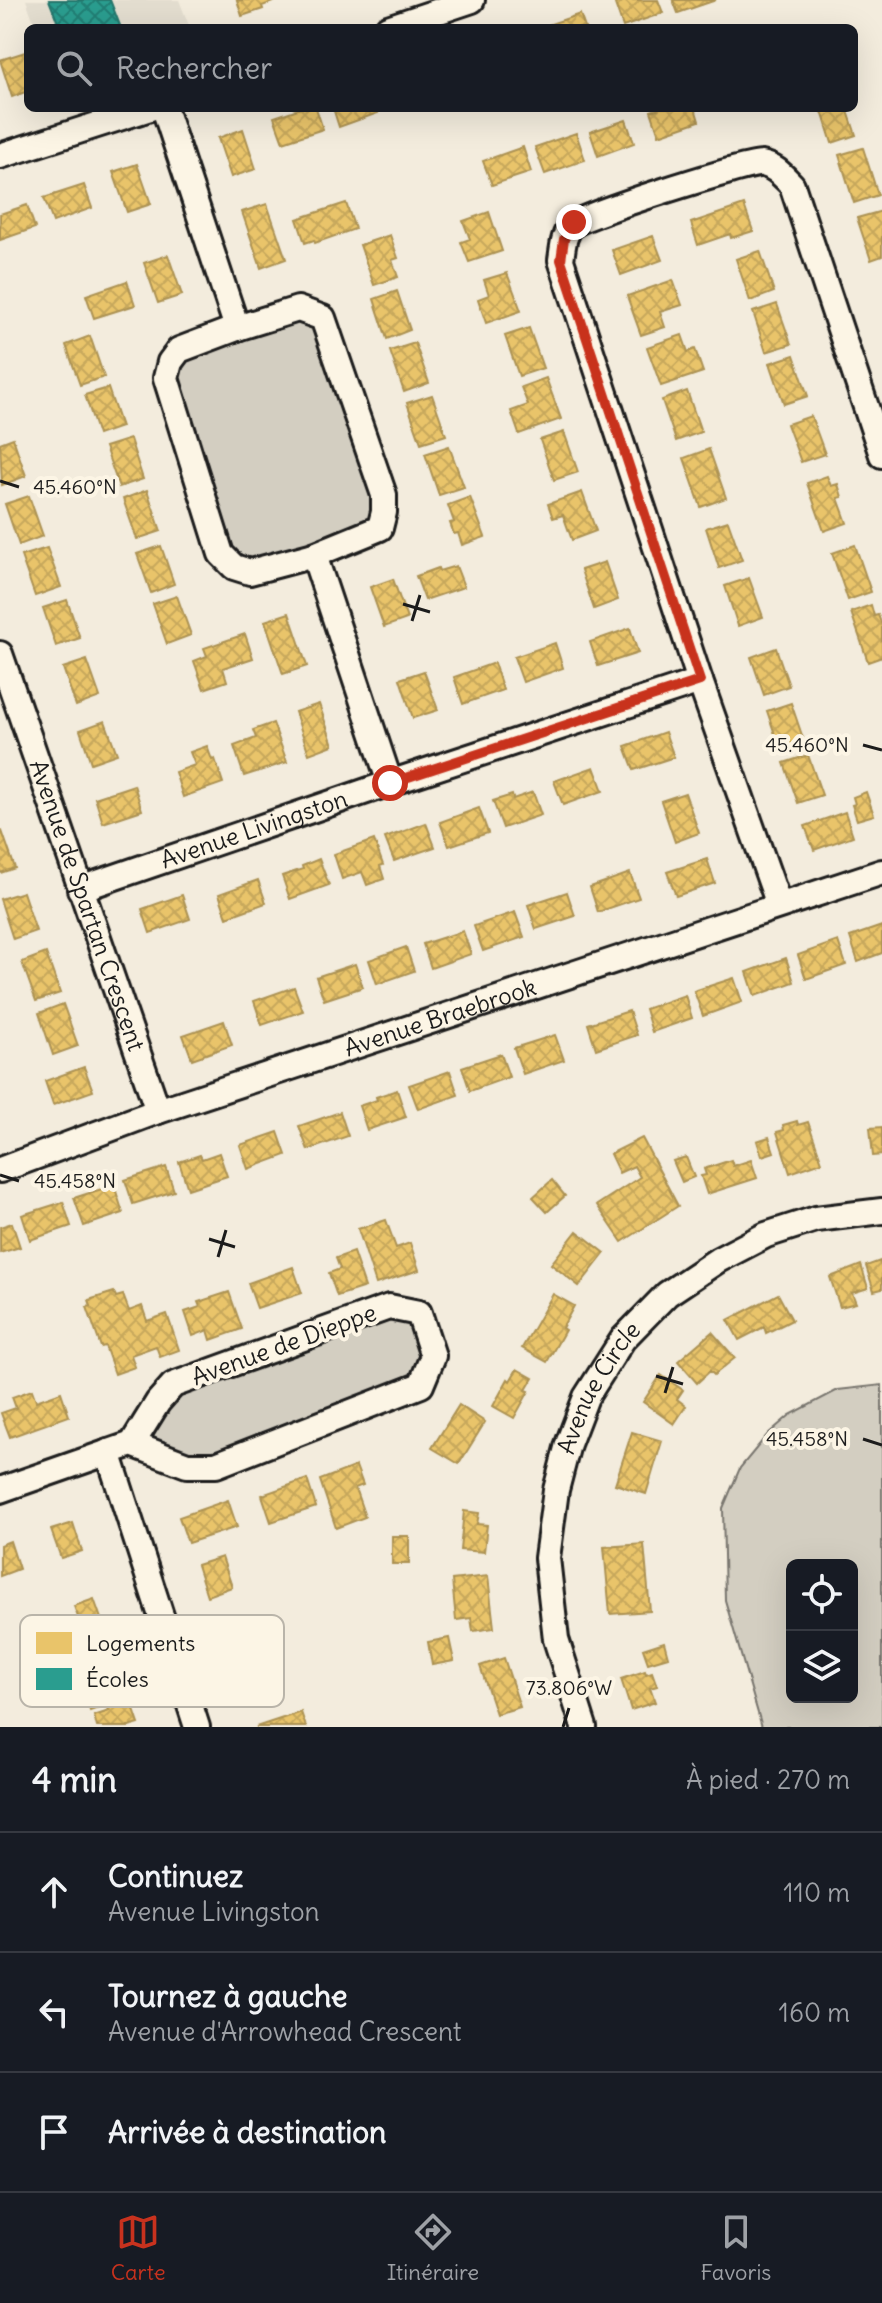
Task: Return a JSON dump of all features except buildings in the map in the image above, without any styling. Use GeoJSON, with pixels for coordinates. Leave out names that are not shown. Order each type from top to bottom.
{"type":"FeatureCollection","features":[{"type":"Feature","properties":{"kind":"street"},"geometry":{"type":"LineString","coordinates":[[400,24],[472,0]]}},
{"type":"Feature","properties":{"kind":"street"},"geometry":{"type":"LineString","coordinates":[[0,156],[138,112]]}},
{"type":"Feature","properties":{"kind":"street"},"geometry":{"type":"LineString","coordinates":[[165,112],[237,328]]}},
{"type":"Feature","properties":{"kind":"street"},"geometry":{"type":"LineString","coordinates":[[779,905],[700,681],[561,260],[564,239],[574,222],[666,190],[760,163],[777,170],[792,185],[882,455]]}},
{"type":"Feature","properties":{"kind":"street"},"geometry":{"type":"LineString","coordinates":[[298,309],[323,318],[384,495],[380,528],[314,555],[250,572],[234,567],[221,554],[166,378],[170,362],[179,350],[237,328],[298,309]]}},
{"type":"Feature","properties":{"kind":"street"},"geometry":{"type":"LineString","coordinates":[[314,555],[390,783]]}},
{"type":"Feature","properties":{"kind":"street","name":"Avenue de Spartan Crescent"},"geometry":{"type":"LineString","coordinates":[[0,654],[158,1111]]}},
{"type":"Feature","properties":{"kind":"street","name":"Avenue Livingston"},"geometry":{"type":"LineString","coordinates":[[80,889],[700,681]]}},
{"type":"Feature","properties":{"kind":"street","name":"Avenue Braebrook"},"geometry":{"type":"LineString","coordinates":[[0,1170],[158,1111],[882,872]]}},
{"type":"Feature","properties":{"kind":"street","name":"Avenue Circle"},"geometry":{"type":"LineString","coordinates":[[584,1727],[556,1639],[547,1558],[556,1490],[568,1444],[586,1397],[623,1339],[667,1294],[718,1260],[766,1235],[816,1219],[882,1211]]}},
{"type":"Feature","properties":{"kind":"street","name":"Avenue de Dieppe"},"geometry":{"type":"LineString","coordinates":[[389,1307],[419,1313],[433,1356],[421,1385],[216,1465],[187,1465],[132,1444],[158,1402],[173,1385],[389,1307]]}},
{"type":"Feature","properties":{"kind":"street"},"geometry":{"type":"LineString","coordinates":[[0,1490],[132,1444]]}},
{"type":"Feature","properties":{"kind":"street"},"geometry":{"type":"LineString","coordinates":[[108,1452],[161,1615]]}},
{"type":"Feature","properties":{"kind":"street"},"geometry":{"type":"LineString","coordinates":[[191,1707],[197,1727]]}},
{"type":"Feature","properties":{"kind":"shaded area"},"geometry":{"type":"Polygon","coordinates":[[[26,0],[179,0],[188,24],[35,24],[26,0]]]}},
{"type":"Feature","properties":{"kind":"shaded area"},"geometry":{"type":"Polygon","coordinates":[[[323,318],[384,495],[380,528],[234,567],[170,362],[237,328],[323,318]]]}},
{"type":"Feature","properties":{"kind":"shaded area"},"geometry":{"type":"Polygon","coordinates":[[[389,1307],[419,1313],[421,1385],[216,1465],[132,1444],[158,1402],[389,1307]]]}},
{"type":"Feature","properties":{"kind":"shaded area"},"geometry":{"type":"Polygon","coordinates":[[[882,1385],[882,1727],[762,1727],[725,1600],[723,1508],[740,1468],[768,1434],[790,1415],[838,1390],[882,1385]]]}},
{"type":"Feature","properties":{"kind":"route"},"geometry":{"type":"LineString","coordinates":[[390,783],[700,681],[561,260],[564,239],[574,222]]}}]}
